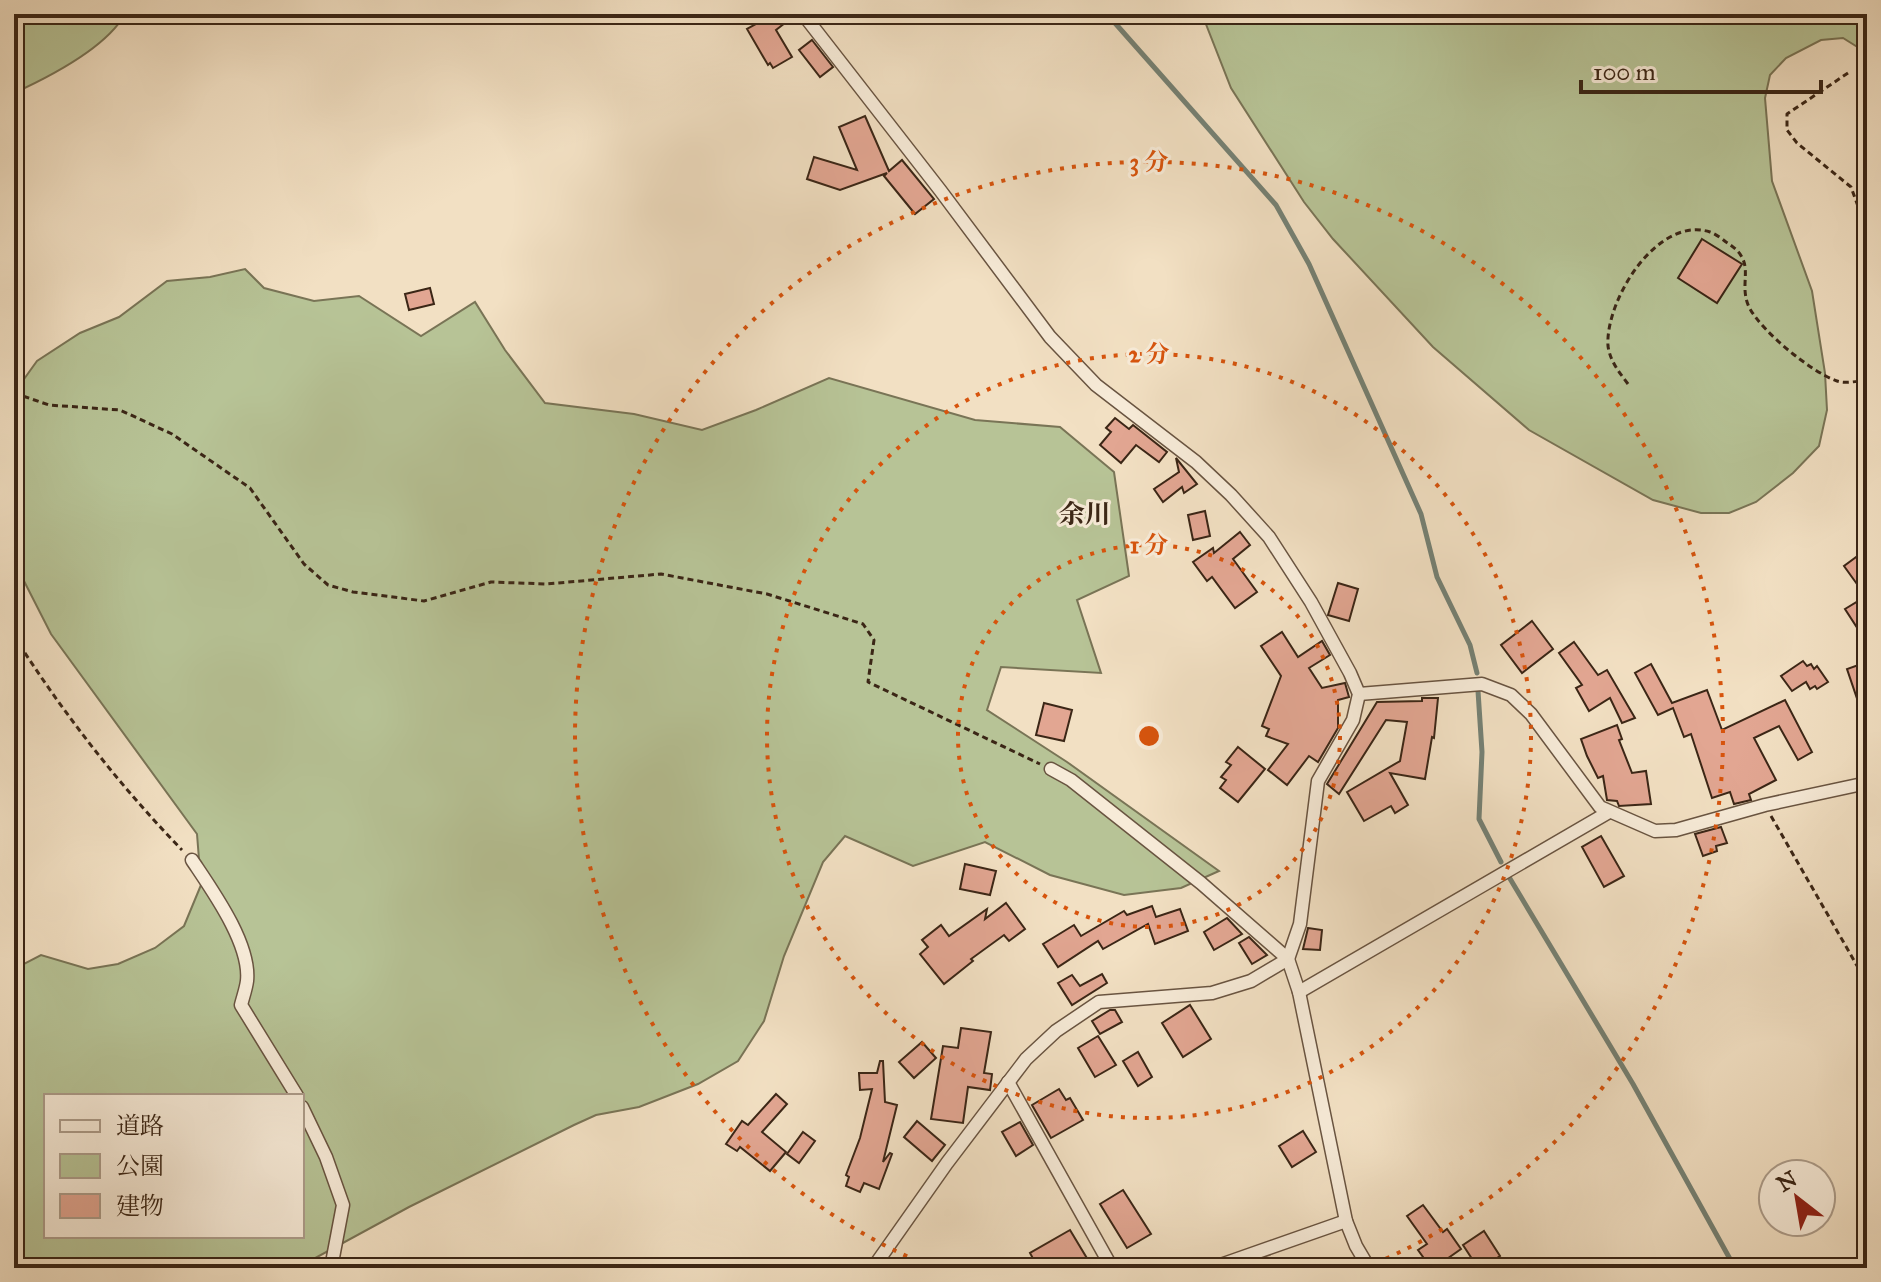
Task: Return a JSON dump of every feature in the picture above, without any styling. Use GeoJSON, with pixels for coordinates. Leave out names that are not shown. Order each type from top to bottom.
{"type":"FeatureCollection","features":[{"type":"Feature","properties":{"kind":"street"},"geometry":{"type":"LineString","coordinates":[[803,14],[1050,337],[1096,385],[1196,462],[1269,537],[1311,602],[1359,694],[1353,720],[1318,781],[1300,924],[1288,959],[1251,981],[1212,993],[1099,1002],[1056,1031],[1026,1059],[1008,1082],[873,1268]]}},
{"type":"Feature","properties":{"kind":"street"},"geometry":{"type":"LineString","coordinates":[[1359,694],[1482,684],[1511,695],[1531,714],[1600,807],[1655,831],[1676,830],[1765,805],[1867,783]]}},
{"type":"Feature","properties":{"kind":"street"},"geometry":{"type":"LineString","coordinates":[[1051,769],[1071,780],[1201,883],[1288,959],[1299,992],[1346,1221],[1369,1268]]}},
{"type":"Feature","properties":{"kind":"street"},"geometry":{"type":"LineString","coordinates":[[1299,992],[1609,812]]}},
{"type":"Feature","properties":{"kind":"street"},"geometry":{"type":"LineString","coordinates":[[192,860],[217,898],[244,956],[247,979],[241,1005],[296,1094]]}},
{"type":"Feature","properties":{"kind":"street"},"geometry":{"type":"LineString","coordinates":[[1008,1082],[1112,1268]]}},
{"type":"Feature","properties":{"kind":"street"},"geometry":{"type":"LineString","coordinates":[[304,1111],[326,1157],[343,1205],[331,1268]]}},
{"type":"Feature","properties":{"kind":"street"},"geometry":{"type":"LineString","coordinates":[[1212,1268],[1346,1221]]}},
{"type":"Feature","properties":{"kind":"path"},"geometry":{"type":"LineString","coordinates":[[1848,73],[1787,114],[1787,130],[1797,143],[1851,187],[1867,231]]}},
{"type":"Feature","properties":{"kind":"path"},"geometry":{"type":"LineString","coordinates":[[1628,384],[1614,366],[1608,346],[1615,305],[1637,265],[1663,241],[1687,232],[1710,232],[1735,248],[1745,261],[1747,303],[1759,323],[1787,350],[1838,382],[1867,380]]}},
{"type":"Feature","properties":{"kind":"path"},"geometry":{"type":"LineString","coordinates":[[14,393],[49,405],[120,410],[172,434],[250,488],[304,564],[328,585],[353,592],[424,601],[491,582],[546,584],[661,574],[767,594],[863,624],[874,640],[868,682],[1051,769]]}},
{"type":"Feature","properties":{"kind":"path"},"geometry":{"type":"LineString","coordinates":[[14,636],[37,673],[122,785],[192,860]]}},
{"type":"Feature","properties":{"kind":"path"},"geometry":{"type":"LineString","coordinates":[[1765,805],[1867,983]]}},
{"type":"Feature","properties":{"kind":"green space"},"geometry":{"type":"Polygon","coordinates":[[[14,14],[125,14],[91,50],[14,93],[14,14]]]}},
{"type":"Feature","properties":{"kind":"green space"},"geometry":{"type":"Polygon","coordinates":[[[1202,14],[1867,14],[1867,53],[1843,38],[1821,40],[1786,58],[1770,75],[1765,98],[1772,181],[1812,291],[1825,373],[1827,410],[1819,446],[1793,473],[1756,502],[1729,513],[1701,513],[1653,500],[1529,430],[1433,347],[1333,239],[1304,202],[1231,88],[1202,14]]]}},
{"type":"Feature","properties":{"kind":"green space"},"geometry":{"type":"Polygon","coordinates":[[[245,269],[264,288],[314,301],[359,296],[421,336],[475,302],[505,350],[545,403],[634,414],[702,430],[829,378],[975,420],[1060,427],[1114,472],[1129,576],[1077,600],[1101,673],[1001,667],[987,710],[1067,762],[1219,871],[1181,888],[1124,895],[1050,875],[985,842],[913,866],[845,836],[823,862],[784,956],[764,1021],[738,1061],[698,1084],[639,1107],[596,1115],[574,1125],[409,1207],[297,1268],[14,1268],[14,969],[41,955],[88,969],[118,964],[155,948],[184,926],[201,885],[197,834],[51,634],[14,555],[14,393],[37,361],[80,333],[119,317],[167,281],[210,277],[245,269]]]}},
{"type":"Feature","properties":{"kind":"building"},"geometry":{"type":"Polygon","coordinates":[[[774,14],[794,16],[776,30],[792,57],[773,68],[770,63],[768,65],[747,29],[774,14]]]}},
{"type":"Feature","properties":{"kind":"building"},"geometry":{"type":"Polygon","coordinates":[[[812,40],[833,67],[820,77],[799,50],[812,40]]]}},
{"type":"Feature","properties":{"kind":"building"},"geometry":{"type":"Polygon","coordinates":[[[865,116],[889,171],[902,160],[934,199],[915,214],[884,176],[887,173],[840,190],[807,179],[814,157],[857,170],[839,127],[865,116]]]}},
{"type":"Feature","properties":{"kind":"building"},"geometry":{"type":"Polygon","coordinates":[[[1702,239],[1742,264],[1717,303],[1678,278],[1702,239]]]}},
{"type":"Feature","properties":{"kind":"building"},"geometry":{"type":"Polygon","coordinates":[[[430,288],[434,304],[409,310],[405,294],[430,288]]]}},
{"type":"Feature","properties":{"kind":"building"},"geometry":{"type":"Polygon","coordinates":[[[1115,418],[1129,429],[1133,425],[1167,452],[1159,462],[1136,445],[1121,463],[1100,445],[1111,432],[1106,428],[1115,418]]]}},
{"type":"Feature","properties":{"kind":"building"},"geometry":{"type":"Polygon","coordinates":[[[1176,458],[1197,484],[1184,493],[1182,487],[1163,502],[1154,489],[1179,472],[1176,458]]]}},
{"type":"Feature","properties":{"kind":"building"},"geometry":{"type":"Polygon","coordinates":[[[1205,511],[1210,536],[1193,540],[1188,515],[1205,511]]]}},
{"type":"Feature","properties":{"kind":"building"},"geometry":{"type":"Polygon","coordinates":[[[1240,532],[1250,545],[1233,559],[1257,592],[1235,608],[1212,577],[1207,581],[1193,562],[1213,548],[1214,553],[1240,532]]]}},
{"type":"Feature","properties":{"kind":"building"},"geometry":{"type":"Polygon","coordinates":[[[1867,549],[1867,598],[1844,566],[1867,549]]]}},
{"type":"Feature","properties":{"kind":"building"},"geometry":{"type":"Polygon","coordinates":[[[1338,583],[1358,589],[1349,621],[1328,615],[1338,583]]]}},
{"type":"Feature","properties":{"kind":"building"},"geometry":{"type":"Polygon","coordinates":[[[1860,600],[1867,612],[1867,643],[1845,609],[1860,600]]]}},
{"type":"Feature","properties":{"kind":"building"},"geometry":{"type":"Polygon","coordinates":[[[1532,621],[1553,649],[1522,673],[1501,645],[1532,621]]]}},
{"type":"Feature","properties":{"kind":"building"},"geometry":{"type":"Polygon","coordinates":[[[1282,632],[1298,657],[1322,641],[1330,655],[1309,668],[1322,688],[1345,683],[1349,697],[1338,700],[1338,728],[1318,762],[1309,756],[1287,785],[1268,770],[1288,744],[1266,736],[1269,729],[1262,726],[1281,676],[1261,646],[1282,632]]]}},
{"type":"Feature","properties":{"kind":"building"},"geometry":{"type":"Polygon","coordinates":[[[1574,642],[1598,675],[1607,670],[1635,718],[1622,723],[1610,698],[1589,711],[1576,688],[1582,685],[1559,653],[1574,642]]]}},
{"type":"Feature","properties":{"kind":"building"},"geometry":{"type":"Polygon","coordinates":[[[1803,661],[1814,669],[1817,666],[1828,682],[1817,689],[1815,686],[1810,689],[1806,682],[1792,691],[1781,676],[1803,661]]]}},
{"type":"Feature","properties":{"kind":"building"},"geometry":{"type":"Polygon","coordinates":[[[1867,662],[1867,721],[1865,722],[1847,669],[1867,662]]]}},
{"type":"Feature","properties":{"kind":"building"},"geometry":{"type":"Polygon","coordinates":[[[1651,664],[1672,703],[1707,690],[1722,730],[1785,700],[1812,752],[1798,760],[1779,726],[1754,738],[1776,780],[1749,794],[1751,800],[1734,804],[1730,792],[1712,798],[1691,734],[1684,737],[1673,708],[1658,715],[1635,673],[1651,664]]]}},
{"type":"Feature","properties":{"kind":"building"},"geometry":{"type":"Polygon","coordinates":[[[1422,698],[1438,698],[1425,779],[1390,773],[1408,805],[1395,813],[1391,806],[1364,821],[1347,792],[1400,761],[1407,722],[1386,720],[1339,794],[1327,784],[1377,702],[1422,701],[1422,698]]]}},
{"type":"Feature","properties":{"kind":"building"},"geometry":{"type":"Polygon","coordinates":[[[1044,703],[1072,710],[1064,741],[1036,735],[1044,703]]]}},
{"type":"Feature","properties":{"kind":"building"},"geometry":{"type":"Polygon","coordinates":[[[1617,725],[1622,739],[1619,740],[1632,773],[1646,771],[1651,804],[1619,806],[1617,801],[1607,800],[1603,776],[1598,778],[1587,756],[1581,739],[1617,725]]]}},
{"type":"Feature","properties":{"kind":"building"},"geometry":{"type":"Polygon","coordinates":[[[1238,747],[1265,769],[1238,802],[1220,788],[1226,780],[1221,777],[1231,765],[1226,762],[1238,747]]]}},
{"type":"Feature","properties":{"kind":"building"},"geometry":{"type":"Polygon","coordinates":[[[1721,827],[1727,843],[1716,846],[1717,851],[1703,856],[1695,834],[1721,827]]]}},
{"type":"Feature","properties":{"kind":"building"},"geometry":{"type":"Polygon","coordinates":[[[1601,836],[1624,876],[1604,887],[1582,847],[1601,836]]]}},
{"type":"Feature","properties":{"kind":"building"},"geometry":{"type":"Polygon","coordinates":[[[965,864],[996,871],[990,895],[960,889],[965,864]]]}},
{"type":"Feature","properties":{"kind":"building"},"geometry":{"type":"Polygon","coordinates":[[[1006,903],[1025,929],[1009,941],[1004,935],[944,984],[920,954],[928,947],[922,940],[941,925],[949,936],[987,909],[985,919],[1006,903]]]}},
{"type":"Feature","properties":{"kind":"building"},"geometry":{"type":"Polygon","coordinates":[[[1152,906],[1156,917],[1180,909],[1188,931],[1155,944],[1148,924],[1103,949],[1098,941],[1058,967],[1043,944],[1074,925],[1081,936],[1124,911],[1127,915],[1152,906]]]}},
{"type":"Feature","properties":{"kind":"building"},"geometry":{"type":"Polygon","coordinates":[[[1227,918],[1242,934],[1214,950],[1204,932],[1227,918]]]}},
{"type":"Feature","properties":{"kind":"building"},"geometry":{"type":"Polygon","coordinates":[[[1308,928],[1322,930],[1320,950],[1303,949],[1308,928]]]}},
{"type":"Feature","properties":{"kind":"building"},"geometry":{"type":"Polygon","coordinates":[[[1249,937],[1267,955],[1252,964],[1239,943],[1249,937]]]}},
{"type":"Feature","properties":{"kind":"building"},"geometry":{"type":"Polygon","coordinates":[[[1102,974],[1107,983],[1072,1005],[1058,983],[1072,975],[1080,986],[1102,974]]]}},
{"type":"Feature","properties":{"kind":"building"},"geometry":{"type":"Polygon","coordinates":[[[1190,1005],[1211,1039],[1183,1057],[1162,1023],[1190,1005]]]}},
{"type":"Feature","properties":{"kind":"building"},"geometry":{"type":"Polygon","coordinates":[[[1115,1010],[1122,1022],[1100,1034],[1092,1021],[1115,1010]]]}},
{"type":"Feature","properties":{"kind":"building"},"geometry":{"type":"Polygon","coordinates":[[[961,1028],[991,1032],[984,1073],[992,1074],[990,1090],[968,1087],[963,1123],[931,1119],[943,1046],[958,1048],[961,1028]]]}},
{"type":"Feature","properties":{"kind":"building"},"geometry":{"type":"Polygon","coordinates":[[[1098,1036],[1116,1065],[1095,1077],[1078,1048],[1098,1036]]]}},
{"type":"Feature","properties":{"kind":"building"},"geometry":{"type":"Polygon","coordinates":[[[922,1042],[936,1058],[914,1078],[899,1062],[922,1042]]]}},
{"type":"Feature","properties":{"kind":"building"},"geometry":{"type":"Polygon","coordinates":[[[1138,1052],[1152,1077],[1138,1086],[1123,1061],[1138,1052]]]}},
{"type":"Feature","properties":{"kind":"building"},"geometry":{"type":"Polygon","coordinates":[[[880,1061],[883,1061],[885,1102],[897,1105],[883,1162],[892,1154],[879,1189],[864,1183],[860,1192],[846,1186],[849,1177],[846,1175],[860,1138],[872,1089],[860,1090],[859,1073],[877,1073],[880,1061]]]}},
{"type":"Feature","properties":{"kind":"building"},"geometry":{"type":"Polygon","coordinates":[[[1059,1089],[1066,1100],[1070,1098],[1083,1120],[1051,1138],[1032,1105],[1059,1089]]]}},
{"type":"Feature","properties":{"kind":"building"},"geometry":{"type":"Polygon","coordinates":[[[776,1094],[787,1104],[762,1132],[786,1152],[770,1171],[740,1147],[737,1151],[726,1144],[742,1121],[748,1125],[776,1094]]]}},
{"type":"Feature","properties":{"kind":"building"},"geometry":{"type":"Polygon","coordinates":[[[917,1121],[945,1145],[932,1161],[904,1137],[917,1121]]]}},
{"type":"Feature","properties":{"kind":"building"},"geometry":{"type":"Polygon","coordinates":[[[1020,1122],[1033,1145],[1016,1156],[1002,1132],[1020,1122]]]}},
{"type":"Feature","properties":{"kind":"building"},"geometry":{"type":"Polygon","coordinates":[[[1303,1131],[1316,1152],[1292,1167],[1279,1146],[1303,1131]]]}},
{"type":"Feature","properties":{"kind":"building"},"geometry":{"type":"Polygon","coordinates":[[[803,1132],[815,1141],[799,1163],[787,1154],[803,1132]]]}},
{"type":"Feature","properties":{"kind":"building"},"geometry":{"type":"Polygon","coordinates":[[[1123,1190],[1151,1234],[1127,1248],[1100,1204],[1123,1190]]]}},
{"type":"Feature","properties":{"kind":"building"},"geometry":{"type":"Polygon","coordinates":[[[1423,1205],[1443,1232],[1447,1229],[1461,1249],[1434,1268],[1418,1250],[1427,1244],[1407,1216],[1423,1205]]]}},
{"type":"Feature","properties":{"kind":"building"},"geometry":{"type":"Polygon","coordinates":[[[1070,1230],[1088,1260],[1074,1268],[1038,1268],[1030,1253],[1070,1230]]]}},
{"type":"Feature","properties":{"kind":"building"},"geometry":{"type":"Polygon","coordinates":[[[1484,1231],[1500,1256],[1478,1268],[1463,1245],[1484,1231]]]}},
{"type":"Feature","properties":{"kind":"waterway"},"geometry":{"type":"LineString","coordinates":[[1107,14],[1276,205],[1309,264],[1421,514],[1437,577],[1470,645],[1477,673]]}},
{"type":"Feature","properties":{"kind":"waterway"},"geometry":{"type":"LineString","coordinates":[[1478,691],[1482,752],[1479,819],[1501,862]]}},
{"type":"Feature","properties":{"kind":"waterway"},"geometry":{"type":"LineString","coordinates":[[1509,877],[1633,1084],[1735,1268]]}},
{"type":"Feature","properties":{"kind":"district","name":"余川"},"geometry":{"type":"Point","coordinates":[1085,514]}}]}
